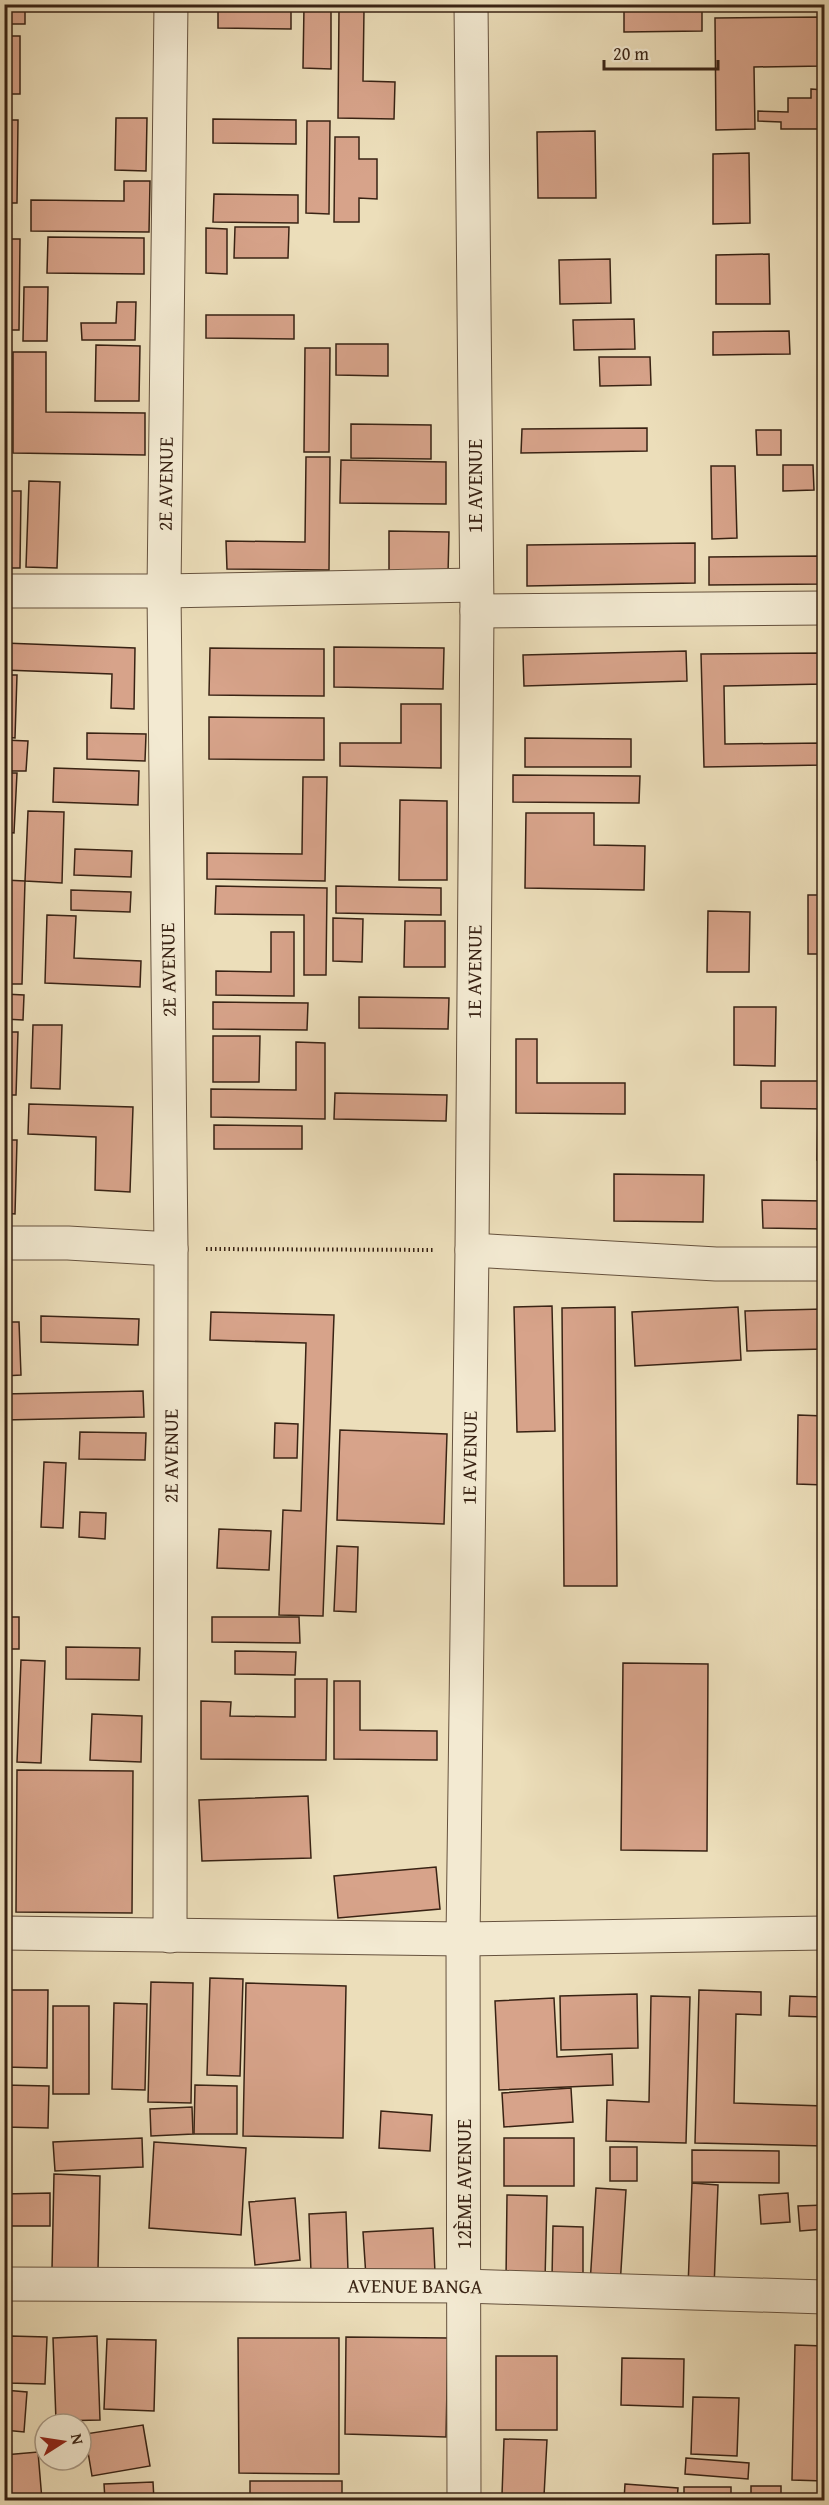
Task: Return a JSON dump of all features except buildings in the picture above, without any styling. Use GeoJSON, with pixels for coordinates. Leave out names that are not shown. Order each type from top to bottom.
{"type":"FeatureCollection","features":[{"type":"Feature","properties":{"kind":"street","name":"2E AVENUE"},"geometry":{"type":"LineString","coordinates":[[170,1936],[171,1249],[164,591],[171,4]]}},
{"type":"Feature","properties":{"kind":"street","name":"1E AVENUE"},"geometry":{"type":"LineString","coordinates":[[463,1938],[472,1251],[476,598],[471,4]]}},
{"type":"Feature","properties":{"kind":"street"},"geometry":{"type":"LineString","coordinates":[[4,591],[164,591],[825,608]]}},
{"type":"Feature","properties":{"kind":"street"},"geometry":{"type":"LineString","coordinates":[[4,1243],[68,1243],[171,1249]]}},
{"type":"Feature","properties":{"kind":"street"},"geometry":{"type":"LineString","coordinates":[[472,1251],[716,1264],[825,1264]]}},
{"type":"Feature","properties":{"kind":"street"},"geometry":{"type":"LineString","coordinates":[[4,1933],[463,1938],[825,1933]]}},
{"type":"Feature","properties":{"kind":"street","name":"12ÈME AVENUE"},"geometry":{"type":"LineString","coordinates":[[463,1938],[464,2500]]}},
{"type":"Feature","properties":{"kind":"street","name":"AVENUE BANGA"},"geometry":{"type":"LineString","coordinates":[[4,2284],[464,2286],[825,2297]]}},
{"type":"Feature","properties":{"kind":"path"},"geometry":{"type":"LineString","coordinates":[[171,1249],[472,1251]]}}]}
